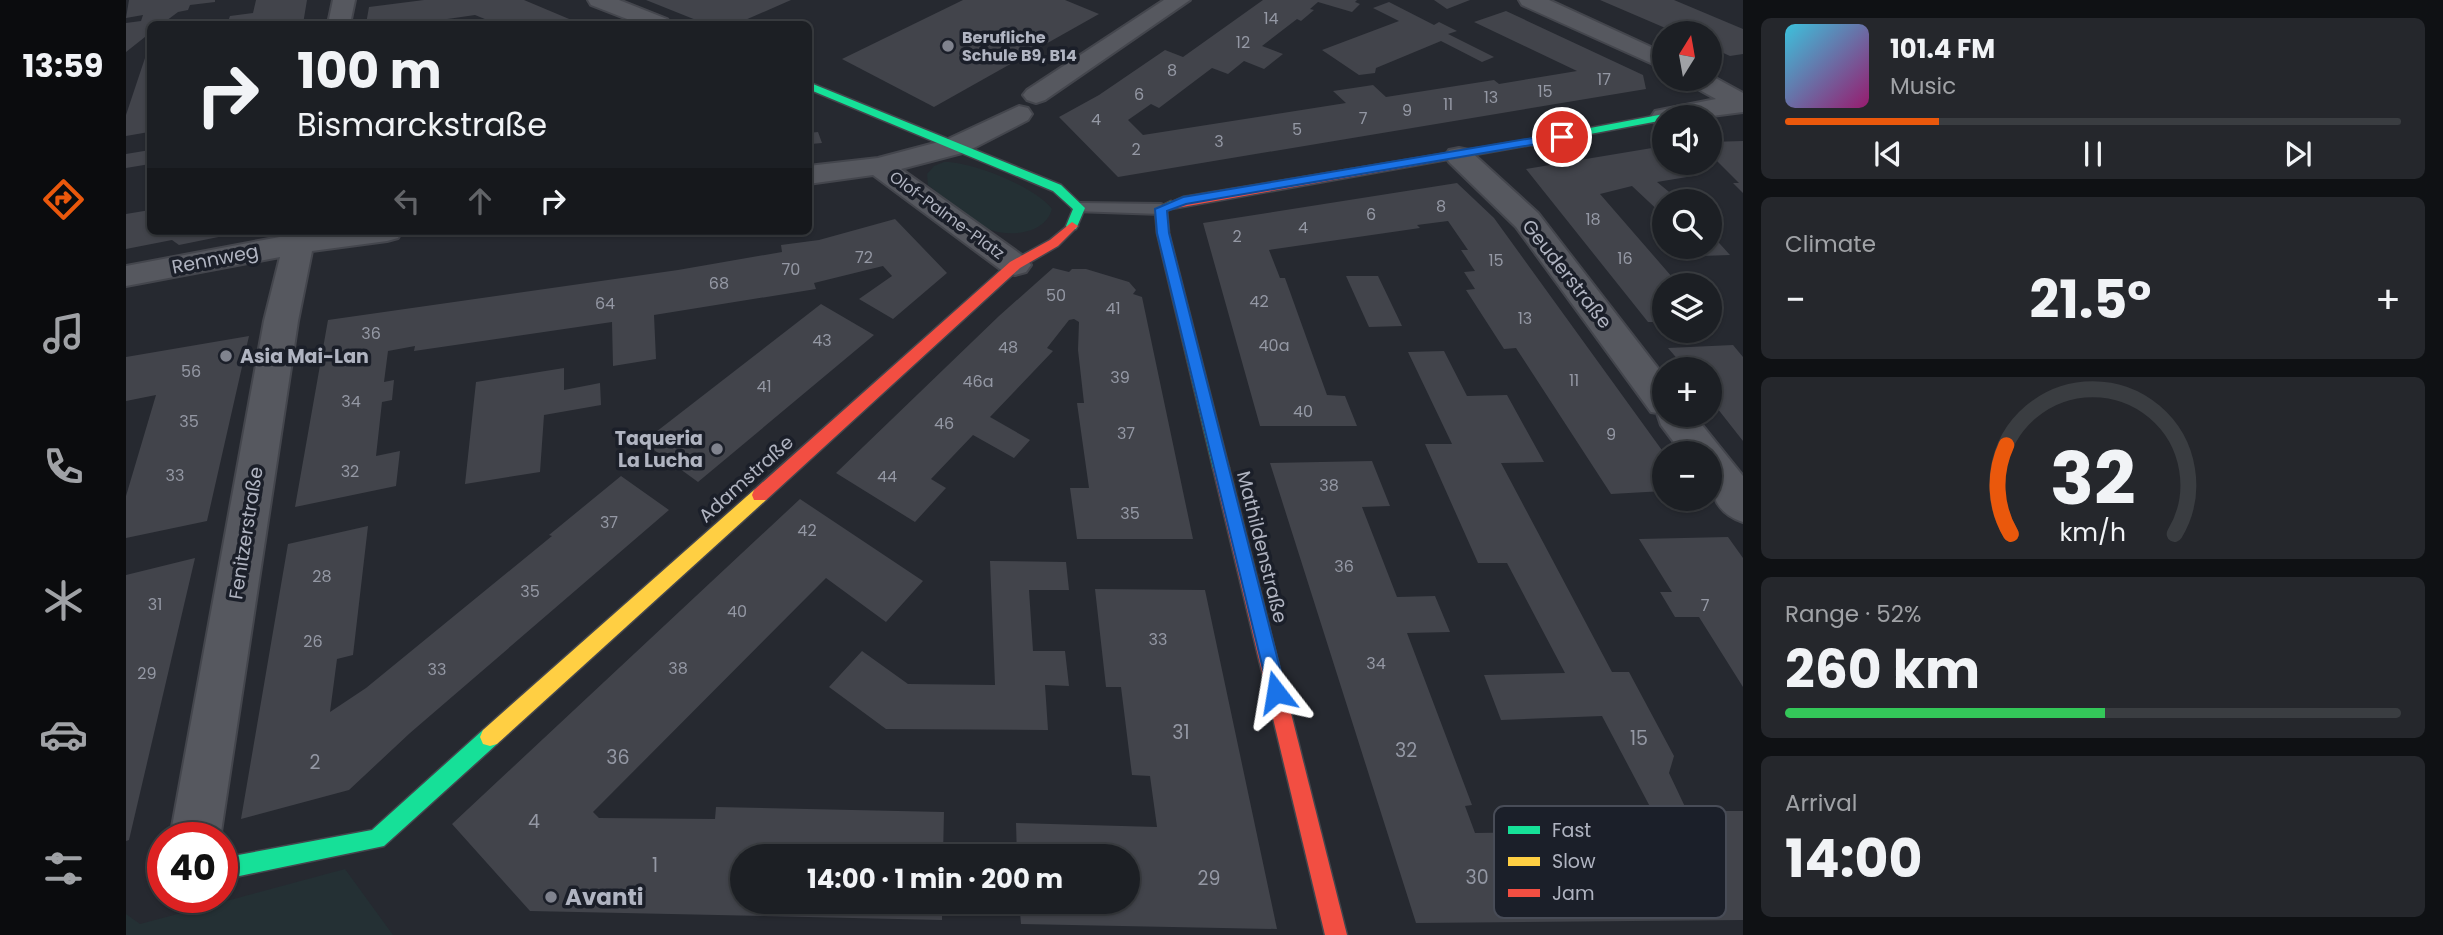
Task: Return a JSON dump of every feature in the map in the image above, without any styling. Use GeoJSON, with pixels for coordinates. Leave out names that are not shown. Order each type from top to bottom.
{"type":"FeatureCollection","features":[{"type":"Feature","properties":{"kind":"street"},"geometry":{"type":"LineString","coordinates":[[340,21],[344,0]]}},
{"type":"Feature","properties":{"kind":"street"},"geometry":{"type":"LineString","coordinates":[[599,0],[652,21]]}},
{"type":"Feature","properties":{"kind":"street"},"geometry":{"type":"LineString","coordinates":[[812,174],[879,166],[956,146],[1027,104],[1179,0]]}},
{"type":"Feature","properties":{"kind":"street"},"geometry":{"type":"LineString","coordinates":[[1530,0],[1652,56]]}},
{"type":"Feature","properties":{"kind":"street"},"geometry":{"type":"LineString","coordinates":[[812,87],[1040,179],[1072,198],[1079,208]]}},
{"type":"Feature","properties":{"kind":"street"},"geometry":{"type":"LineString","coordinates":[[1720,91],[1743,103]]}},
{"type":"Feature","properties":{"kind":"street"},"geometry":{"type":"LineString","coordinates":[[1722,107],[1743,103]]}},
{"type":"Feature","properties":{"kind":"street"},"geometry":{"type":"LineString","coordinates":[[1161,209],[1183,201],[1459,156],[1652,119]]}},
{"type":"Feature","properties":{"kind":"street","name":"Geuderstraße"},"geometry":{"type":"LineString","coordinates":[[1459,156],[1527,220],[1652,386]]}},
{"type":"Feature","properties":{"kind":"street","name":"Olof-Palme-Platz"},"geometry":{"type":"LineString","coordinates":[[879,166],[1015,265]]}},
{"type":"Feature","properties":{"kind":"street","name":"Adamstraße"},"geometry":{"type":"LineString","coordinates":[[238,865],[377,839],[1015,265],[1068,234],[1074,228],[1079,208]]}},
{"type":"Feature","properties":{"kind":"street","name":"Mathildenstraße"},"geometry":{"type":"LineString","coordinates":[[1161,209],[1163,233],[1336,935]]}},
{"type":"Feature","properties":{"kind":"street","name":"Rennweg"},"geometry":{"type":"LineString","coordinates":[[126,276],[300,237],[329,235]]}},
{"type":"Feature","properties":{"kind":"street","name":"Fenitzerstraße"},"geometry":{"type":"LineString","coordinates":[[208,822],[281,321],[300,237]]}},
{"type":"Feature","properties":{"kind":"street"},"geometry":{"type":"LineString","coordinates":[[1683,427],[1694,441]]}},
{"type":"Feature","properties":{"kind":"street"},"geometry":{"type":"LineString","coordinates":[[1722,478],[1743,506]]}},
{"type":"Feature","properties":{"kind":"lane"},"geometry":{"type":"LineString","coordinates":[[1079,208],[1161,209]]}},
{"type":"Feature","properties":{"kind":"shaded area"},"geometry":{"type":"Polygon","coordinates":[[[944,162],[970,166],[1018,184],[1052,209],[1048,218],[1034,229],[1014,233],[995,231],[978,224],[928,185],[927,174],[934,166],[944,162]]]}},
{"type":"Feature","properties":{"kind":"shaded area"},"geometry":{"type":"Polygon","coordinates":[[[345,869],[393,935],[126,935],[126,914],[140,924],[181,913],[238,913],[238,898],[345,869]]]}},
{"type":"Feature","properties":{"kind":"building"},"geometry":{"type":"Polygon","coordinates":[[[129,0],[215,0],[190,5],[188,10],[178,12],[166,21],[147,21],[147,35],[126,52],[126,23],[141,21],[143,15],[126,18],[129,0]]]}},
{"type":"Feature","properties":{"kind":"building"},"geometry":{"type":"Polygon","coordinates":[[[256,0],[307,0],[304,21],[228,21],[230,16],[253,13],[256,0]]]}},
{"type":"Feature","properties":{"kind":"building"},"geometry":{"type":"Polygon","coordinates":[[[424,0],[524,0],[574,21],[490,21],[475,15],[434,21],[367,21],[369,7],[424,0]]]}},
{"type":"Feature","properties":{"kind":"building"},"geometry":{"type":"Polygon","coordinates":[[[646,0],[791,0],[743,21],[698,21],[646,0]]]}},
{"type":"Feature","properties":{"kind":"building"},"geometry":{"type":"Polygon","coordinates":[[[963,0],[1065,0],[1099,14],[934,107],[842,59],[963,0]]]}},
{"type":"Feature","properties":{"kind":"building"},"geometry":{"type":"Polygon","coordinates":[[[1263,0],[1357,0],[1355,2],[1360,4],[1352,12],[1318,2],[1310,9],[1314,10],[1301,21],[1297,19],[1262,46],[1283,54],[1264,69],[1244,61],[1228,74],[1212,68],[1159,108],[1151,104],[1128,120],[1143,135],[1346,103],[1333,91],[1373,85],[1386,97],[1494,80],[1499,84],[1577,71],[1474,22],[1506,11],[1643,75],[1646,89],[1118,177],[1059,117],[1099,95],[1165,50],[1183,57],[1263,0]]]}},
{"type":"Feature","properties":{"kind":"building"},"geometry":{"type":"Polygon","coordinates":[[[1434,0],[1470,0],[1447,9],[1434,0]]]}},
{"type":"Feature","properties":{"kind":"building"},"geometry":{"type":"Polygon","coordinates":[[[1600,0],[1674,0],[1743,29],[1743,54],[1730,56],[1722,52],[1722,21],[1652,22],[1600,0]]]}},
{"type":"Feature","properties":{"kind":"building"},"geometry":{"type":"Polygon","coordinates":[[[1389,2],[1434,25],[1439,22],[1457,31],[1448,34],[1494,57],[1482,62],[1441,41],[1376,68],[1375,73],[1359,75],[1322,50],[1399,21],[1373,8],[1389,2]]]}},
{"type":"Feature","properties":{"kind":"building"},"geometry":{"type":"Polygon","coordinates":[[[147,52],[147,132],[126,136],[126,115],[147,52]]]}},
{"type":"Feature","properties":{"kind":"building"},"geometry":{"type":"Polygon","coordinates":[[[818,132],[822,143],[812,144],[812,133],[818,132]]]}},
{"type":"Feature","properties":{"kind":"building"},"geometry":{"type":"Polygon","coordinates":[[[1743,141],[1743,193],[1733,183],[1739,183],[1722,166],[1722,142],[1743,141]]]}},
{"type":"Feature","properties":{"kind":"building"},"geometry":{"type":"Polygon","coordinates":[[[1652,148],[1652,175],[1699,175],[1657,182],[1665,189],[1652,189],[1652,205],[1632,186],[1600,194],[1652,254],[1652,259],[1656,259],[1669,273],[1652,273],[1652,322],[1648,322],[1526,169],[1652,148]]]}},
{"type":"Feature","properties":{"kind":"building"},"geometry":{"type":"Polygon","coordinates":[[[147,150],[147,164],[126,168],[126,154],[147,150]]]}},
{"type":"Feature","properties":{"kind":"building"},"geometry":{"type":"Polygon","coordinates":[[[1457,183],[1494,218],[1655,441],[1652,441],[1652,492],[1611,494],[1516,348],[1504,349],[1466,290],[1475,289],[1464,272],[1475,271],[1461,250],[1468,250],[1448,221],[1417,225],[1420,228],[1269,250],[1280,278],[1285,278],[1327,395],[1345,396],[1357,426],[1260,426],[1203,223],[1457,183]]]}},
{"type":"Feature","properties":{"kind":"building"},"geometry":{"type":"Polygon","coordinates":[[[147,210],[147,235],[228,235],[179,245],[172,240],[126,249],[126,214],[147,210]]]}},
{"type":"Feature","properties":{"kind":"building"},"geometry":{"type":"Polygon","coordinates":[[[895,219],[947,273],[893,319],[859,299],[892,276],[883,266],[814,283],[816,289],[654,315],[656,359],[613,366],[612,322],[414,351],[415,346],[388,351],[384,382],[394,380],[392,400],[382,402],[376,456],[400,451],[396,486],[295,507],[328,320],[678,270],[782,252],[781,245],[819,240],[895,219]]]}},
{"type":"Feature","properties":{"kind":"building"},"geometry":{"type":"Polygon","coordinates":[[[1722,246],[1730,255],[1722,255],[1722,246]]]}},
{"type":"Feature","properties":{"kind":"building"},"geometry":{"type":"Polygon","coordinates":[[[1053,268],[1069,272],[1072,269],[1086,269],[1129,282],[1136,290],[1133,294],[1142,297],[1193,539],[1077,539],[1070,488],[1089,488],[1077,403],[1084,403],[1078,350],[1079,322],[1074,319],[1069,320],[1047,348],[1053,351],[990,417],[1030,440],[1014,458],[973,435],[931,479],[946,488],[915,522],[836,473],[999,316],[1053,268]]]}},
{"type":"Feature","properties":{"kind":"building"},"geometry":{"type":"Polygon","coordinates":[[[1346,276],[1378,276],[1402,326],[1369,327],[1346,276]]]}},
{"type":"Feature","properties":{"kind":"building"},"geometry":{"type":"Polygon","coordinates":[[[821,304],[874,335],[698,482],[643,442],[821,304]]]}},
{"type":"Feature","properties":{"kind":"building"},"geometry":{"type":"Polygon","coordinates":[[[249,336],[207,521],[126,538],[126,496],[156,395],[126,401],[126,357],[249,336]]]}},
{"type":"Feature","properties":{"kind":"building"},"geometry":{"type":"Polygon","coordinates":[[[1733,345],[1743,357],[1743,441],[1722,414],[1722,357],[1676,357],[1668,348],[1733,345]]]}},
{"type":"Feature","properties":{"kind":"building"},"geometry":{"type":"Polygon","coordinates":[[[1444,351],[1467,396],[1507,395],[1544,462],[1501,463],[1612,672],[1629,672],[1674,756],[1669,773],[1685,806],[1650,806],[1602,716],[1501,720],[1484,675],[1565,673],[1507,563],[1478,563],[1425,444],[1452,444],[1408,352],[1444,351]]]}},
{"type":"Feature","properties":{"kind":"building"},"geometry":{"type":"Polygon","coordinates":[[[564,368],[564,390],[600,383],[601,405],[544,415],[540,472],[465,484],[476,382],[564,368]]]}},
{"type":"Feature","properties":{"kind":"building"},"geometry":{"type":"Polygon","coordinates":[[[1372,461],[1390,506],[1362,507],[1397,597],[1435,596],[1450,632],[1407,633],[1472,805],[1465,806],[1475,833],[1494,833],[1494,918],[1726,918],[1726,811],[1743,811],[1743,920],[1416,923],[1270,463],[1372,461]]]}},
{"type":"Feature","properties":{"kind":"building"},"geometry":{"type":"Polygon","coordinates":[[[621,476],[669,510],[410,733],[349,790],[241,819],[288,544],[368,526],[353,655],[337,659],[330,712],[366,688],[621,476]]]}},
{"type":"Feature","properties":{"kind":"building"},"geometry":{"type":"Polygon","coordinates":[[[800,499],[923,581],[886,622],[826,578],[593,812],[599,818],[715,819],[716,807],[944,812],[943,844],[730,844],[730,914],[942,914],[942,920],[530,911],[452,824],[800,499]]]}},
{"type":"Feature","properties":{"kind":"building"},"geometry":{"type":"Polygon","coordinates":[[[1728,537],[1743,558],[1743,687],[1699,617],[1675,617],[1660,592],[1672,592],[1639,539],[1728,537]]]}},
{"type":"Feature","properties":{"kind":"building"},"geometry":{"type":"Polygon","coordinates":[[[195,558],[129,840],[126,841],[126,575],[195,558]]]}},
{"type":"Feature","properties":{"kind":"building"},"geometry":{"type":"Polygon","coordinates":[[[990,561],[1066,562],[1069,590],[1029,590],[1033,651],[1065,651],[1069,686],[1045,685],[1048,730],[886,729],[829,687],[862,651],[908,684],[995,685],[990,561]]]}},
{"type":"Feature","properties":{"kind":"building"},"geometry":{"type":"Polygon","coordinates":[[[1095,589],[1205,590],[1277,929],[1021,924],[1020,914],[1140,914],[1140,844],[1017,844],[1016,823],[1157,827],[1150,776],[1132,775],[1121,687],[1106,687],[1095,589]]]}},
{"type":"Feature","properties":{"kind":"traffic: fast"},"geometry":{"type":"LineString","coordinates":[[812,87],[1057,188],[1079,208],[1072,226]]}},
{"type":"Feature","properties":{"kind":"traffic: fast"},"geometry":{"type":"LineString","coordinates":[[1532,142],[1652,119]]}},
{"type":"Feature","properties":{"kind":"traffic: fast"},"geometry":{"type":"LineString","coordinates":[[1171,205],[1161,209],[1163,233],[1221,468]]}},
{"type":"Feature","properties":{"kind":"traffic: fast"},"geometry":{"type":"LineString","coordinates":[[238,865],[377,839],[490,737]]}},
{"type":"Feature","properties":{"kind":"traffic: slow"},"geometry":{"type":"LineString","coordinates":[[490,737],[760,495]]}},
{"type":"Feature","properties":{"kind":"traffic: jam"},"geometry":{"type":"LineString","coordinates":[[1171,205],[1532,142]]}},
{"type":"Feature","properties":{"kind":"traffic: jam"},"geometry":{"type":"LineString","coordinates":[[760,495],[1015,265],[1054,243],[1072,226]]}},
{"type":"Feature","properties":{"kind":"traffic: jam"},"geometry":{"type":"LineString","coordinates":[[1221,468],[1336,935]]}},
{"type":"Feature","properties":{"kind":"place","name":"Berufliche Schule B9, B14"},"geometry":{"type":"Point","coordinates":[948,46]}},
{"type":"Feature","properties":{"kind":"place","name":"Asia Mai-Lan"},"geometry":{"type":"Point","coordinates":[226,356]}},
{"type":"Feature","properties":{"kind":"place","name":"Taqueria La Lucha"},"geometry":{"type":"Point","coordinates":[717,449]}},
{"type":"Feature","properties":{"kind":"place","name":"Avanti"},"geometry":{"type":"Point","coordinates":[551,897]}},
{"type":"Feature","properties":{"kind":"route"},"geometry":{"type":"LineString","coordinates":[[1276,692],[1163,233],[1161,209],[1183,201],[1562,137]]}}]}
